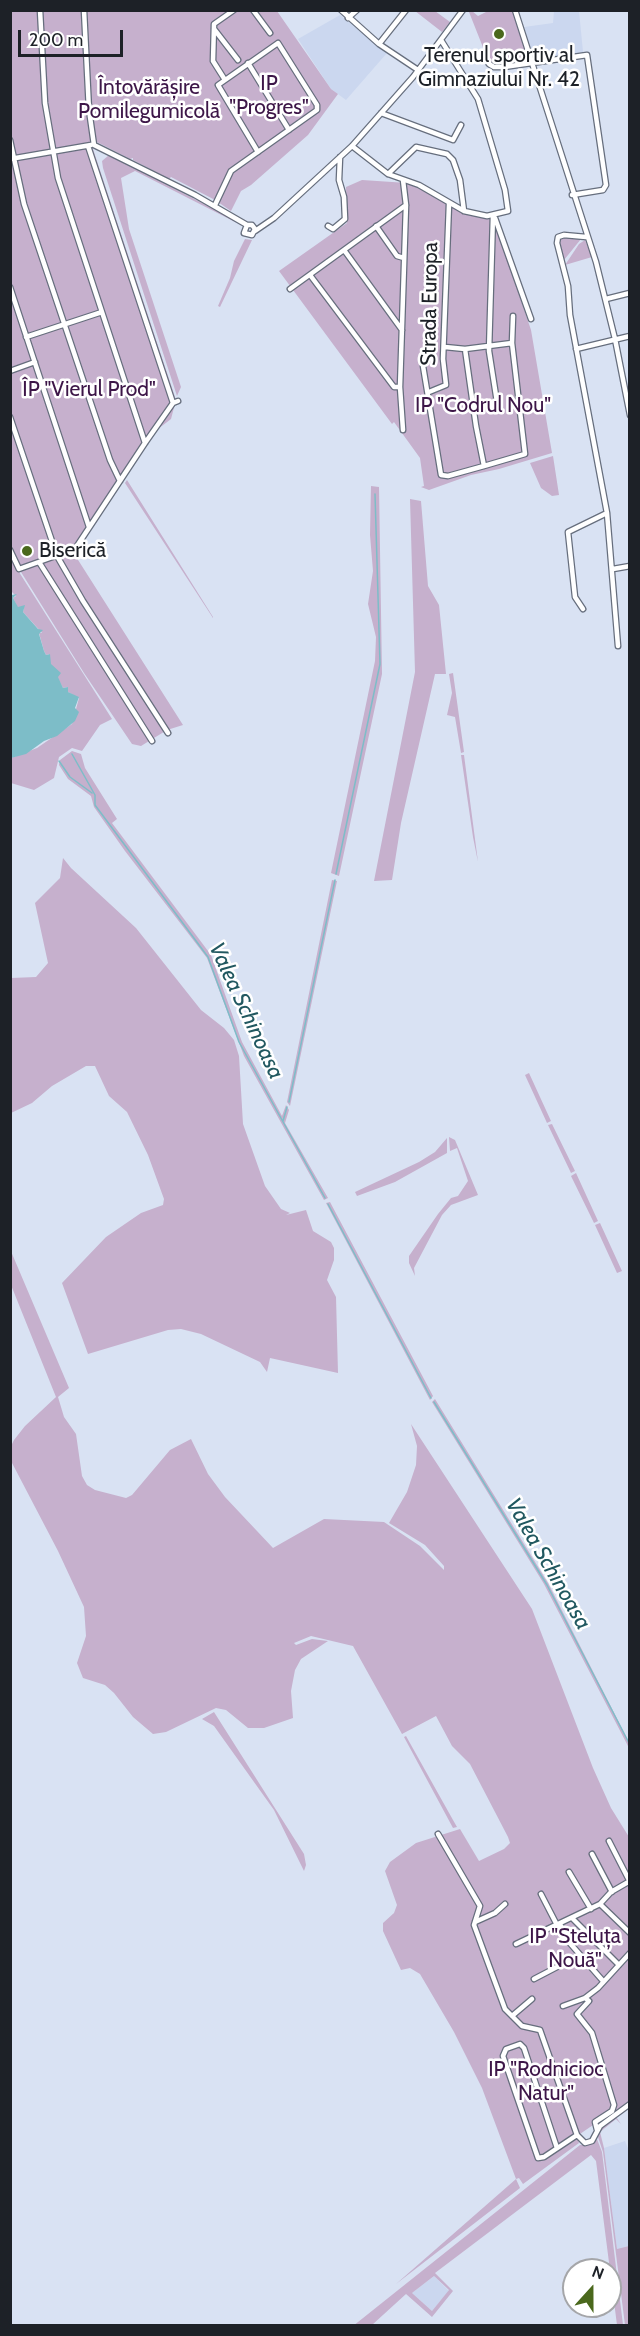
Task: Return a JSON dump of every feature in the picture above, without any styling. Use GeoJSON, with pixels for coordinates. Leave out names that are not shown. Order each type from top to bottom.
{"type":"FeatureCollection","features":[{"type":"Feature","properties":{"kind":"street"},"geometry":{"type":"LineString","coordinates":[[40,10],[45,103],[61,188],[145,443]]}},
{"type":"Feature","properties":{"kind":"street"},"geometry":{"type":"LineString","coordinates":[[10,549],[19,569],[75,549],[145,443],[176,402],[91,145],[84,10]]}},
{"type":"Feature","properties":{"kind":"street"},"geometry":{"type":"LineString","coordinates":[[253,10],[270,33]]}},
{"type":"Feature","properties":{"kind":"street"},"geometry":{"type":"LineString","coordinates":[[341,10],[379,44],[418,70]]}},
{"type":"Feature","properties":{"kind":"street"},"geometry":{"type":"LineString","coordinates":[[348,18],[357,10]]}},
{"type":"Feature","properties":{"kind":"street"},"geometry":{"type":"LineString","coordinates":[[379,44],[406,10]]}},
{"type":"Feature","properties":{"kind":"street"},"geometry":{"type":"LineString","coordinates":[[247,225],[243,229],[245,234],[250,236],[274,218],[340,158],[418,70],[463,10]]}},
{"type":"Feature","properties":{"kind":"street"},"geometry":{"type":"LineString","coordinates":[[515,10],[606,299],[628,395],[630,414]]}},
{"type":"Feature","properties":{"kind":"street"},"geometry":{"type":"LineString","coordinates":[[225,80],[213,62],[214,24],[230,12]]}},
{"type":"Feature","properties":{"kind":"street"},"geometry":{"type":"LineString","coordinates":[[214,29],[238,60]]}},
{"type":"Feature","properties":{"kind":"street"},"geometry":{"type":"LineString","coordinates":[[352,146],[388,174],[424,187],[464,211],[494,215],[506,212],[509,208],[478,99],[441,40]]}},
{"type":"Feature","properties":{"kind":"street"},"geometry":{"type":"LineString","coordinates":[[215,205],[231,171],[258,152],[289,130],[317,108],[281,46],[275,43],[218,85],[258,152]]}},
{"type":"Feature","properties":{"kind":"street"},"geometry":{"type":"LineString","coordinates":[[489,64],[494,67],[587,55],[606,185],[603,190],[572,195]]}},
{"type":"Feature","properties":{"kind":"street"},"geometry":{"type":"LineString","coordinates":[[248,63],[289,130]]}},
{"type":"Feature","properties":{"kind":"street"},"geometry":{"type":"LineString","coordinates":[[381,113],[453,140],[462,124]]}},
{"type":"Feature","properties":{"kind":"street"},"geometry":{"type":"LineString","coordinates":[[10,140],[19,186],[110,460],[120,481]]}},
{"type":"Feature","properties":{"kind":"street"},"geometry":{"type":"LineString","coordinates":[[12,159],[91,145],[215,205],[247,225],[252,225],[255,231]]}},
{"type":"Feature","properties":{"kind":"street"},"geometry":{"type":"LineString","coordinates":[[388,174],[405,155],[416,147],[447,154],[453,160],[460,180],[464,211]]}},
{"type":"Feature","properties":{"kind":"street"},"geometry":{"type":"LineString","coordinates":[[328,226],[333,229],[345,219],[344,196],[339,180],[340,158]]}},
{"type":"Feature","properties":{"kind":"street"},"geometry":{"type":"LineString","coordinates":[[403,180],[406,205],[400,387],[403,430]]}},
{"type":"Feature","properties":{"kind":"street","name":"Strada Europa"},"geometry":{"type":"LineString","coordinates":[[429,392],[446,385],[449,204]]}},
{"type":"Feature","properties":{"kind":"street"},"geometry":{"type":"LineString","coordinates":[[290,289],[406,205]]}},
{"type":"Feature","properties":{"kind":"street"},"geometry":{"type":"LineString","coordinates":[[494,215],[531,319]]}},
{"type":"Feature","properties":{"kind":"street"},"geometry":{"type":"LineString","coordinates":[[494,215],[489,346],[497,402]]}},
{"type":"Feature","properties":{"kind":"street"},"geometry":{"type":"LineString","coordinates":[[376,226],[397,255],[404,258]]}},
{"type":"Feature","properties":{"kind":"street"},"geometry":{"type":"LineString","coordinates":[[586,237],[564,235],[557,240],[568,286],[576,349],[607,513],[618,646]]}},
{"type":"Feature","properties":{"kind":"street"},"geometry":{"type":"LineString","coordinates":[[344,250],[402,330]]}},
{"type":"Feature","properties":{"kind":"street"},"geometry":{"type":"LineString","coordinates":[[310,274],[394,387],[400,387]]}},
{"type":"Feature","properties":{"kind":"street"},"geometry":{"type":"LineString","coordinates":[[10,287],[89,527]]}},
{"type":"Feature","properties":{"kind":"street"},"geometry":{"type":"LineString","coordinates":[[606,299],[630,293]]}},
{"type":"Feature","properties":{"kind":"street"},"geometry":{"type":"LineString","coordinates":[[26,337],[102,312]]}},
{"type":"Feature","properties":{"kind":"street"},"geometry":{"type":"LineString","coordinates":[[465,349],[484,466],[527,452],[512,344],[513,316]]}},
{"type":"Feature","properties":{"kind":"street"},"geometry":{"type":"LineString","coordinates":[[576,349],[630,336]]}},
{"type":"Feature","properties":{"kind":"street"},"geometry":{"type":"LineString","coordinates":[[445,347],[465,349],[512,344]]}},
{"type":"Feature","properties":{"kind":"street"},"geometry":{"type":"LineString","coordinates":[[10,371],[35,362]]}},
{"type":"Feature","properties":{"kind":"street"},"geometry":{"type":"LineString","coordinates":[[621,366],[630,365]]}},
{"type":"Feature","properties":{"kind":"street","name":"Strada Europa"},"geometry":{"type":"LineString","coordinates":[[423,366],[443,476],[484,466]]}},
{"type":"Feature","properties":{"kind":"street"},"geometry":{"type":"LineString","coordinates":[[10,417],[57,556],[83,601],[168,733]]}},
{"type":"Feature","properties":{"kind":"street"},"geometry":{"type":"LineString","coordinates":[[583,609],[575,597],[568,532],[607,513]]}},
{"type":"Feature","properties":{"kind":"street"},"geometry":{"type":"LineString","coordinates":[[39,562],[152,741]]}},
{"type":"Feature","properties":{"kind":"street"},"geometry":{"type":"LineString","coordinates":[[613,569],[630,566]]}},
{"type":"Feature","properties":{"kind":"street"},"geometry":{"type":"LineString","coordinates":[[438,1834],[479,1902],[480,1910],[474,1926],[505,2009],[527,2028],[540,2030],[571,2126],[587,2143],[594,2139],[598,2128],[630,2104]]}},
{"type":"Feature","properties":{"kind":"street"},"geometry":{"type":"LineString","coordinates":[[516,1944],[600,1904],[612,1892],[629,1881],[609,1841]]}},
{"type":"Feature","properties":{"kind":"street"},"geometry":{"type":"LineString","coordinates":[[592,1854],[612,1892]]}},
{"type":"Feature","properties":{"kind":"street"},"geometry":{"type":"LineString","coordinates":[[569,1872],[591,1909]]}},
{"type":"Feature","properties":{"kind":"street"},"geometry":{"type":"LineString","coordinates":[[541,1894],[568,1941],[603,1981]]}},
{"type":"Feature","properties":{"kind":"street"},"geometry":{"type":"LineString","coordinates":[[475,1922],[495,1913],[505,1904]]}},
{"type":"Feature","properties":{"kind":"street"},"geometry":{"type":"LineString","coordinates":[[600,1904],[630,1933]]}},
{"type":"Feature","properties":{"kind":"street"},"geometry":{"type":"LineString","coordinates":[[572,1918],[619,1965]]}},
{"type":"Feature","properties":{"kind":"street"},"geometry":{"type":"LineString","coordinates":[[563,2006],[585,1998],[630,1953]]}},
{"type":"Feature","properties":{"kind":"street"},"geometry":{"type":"LineString","coordinates":[[534,1979],[580,1955]]}},
{"type":"Feature","properties":{"kind":"street"},"geometry":{"type":"LineString","coordinates":[[585,1998],[589,2001],[577,2014],[592,2033],[615,2105],[612,2111],[595,2122],[598,2128]]}},
{"type":"Feature","properties":{"kind":"street"},"geometry":{"type":"LineString","coordinates":[[512,2016],[532,1999]]}},
{"type":"Feature","properties":{"kind":"street"},"geometry":{"type":"LineString","coordinates":[[557,2148],[524,2048],[520,2044],[504,2051],[503,2056],[536,2156],[541,2159],[557,2148],[577,2134]]}},
{"type":"Feature","properties":{"kind":"shaded area"},"geometry":{"type":"Polygon","coordinates":[[[554,11],[579,11],[583,52],[536,59],[531,53],[524,27],[553,23],[554,11]]]}},
{"type":"Feature","properties":{"kind":"shaded area"},"geometry":{"type":"Polygon","coordinates":[[[340,15],[387,53],[346,100],[331,89],[298,39],[340,15]]]}},
{"type":"Feature","properties":{"kind":"shaded area"},"geometry":{"type":"Polygon","coordinates":[[[11,591],[12,595],[17,594],[13,598],[18,607],[25,605],[23,612],[38,629],[43,630],[39,634],[44,651],[46,655],[50,654],[51,664],[61,673],[58,677],[63,688],[68,687],[68,692],[79,697],[75,708],[79,712],[75,721],[57,736],[44,741],[26,754],[11,758],[11,591]]]}},
{"type":"Feature","properties":{"kind":"shaded area"},"geometry":{"type":"Polygon","coordinates":[[[625,2141],[629,2151],[629,2246],[617,2249],[604,2148],[625,2141]]]}},
{"type":"Feature","properties":{"kind":"shaded area"},"geometry":{"type":"Polygon","coordinates":[[[434,2276],[449,2291],[432,2311],[412,2293],[434,2276]]]}},
{"type":"Feature","properties":{"kind":"green space","name":"ÎP \"Vierul Prod\""},"geometry":{"type":"Polygon","coordinates":[[[11,11],[277,11],[331,89],[338,94],[308,135],[251,185],[241,191],[231,211],[215,200],[171,177],[169,179],[133,158],[130,159],[97,142],[91,143],[176,400],[171,419],[158,429],[73,552],[183,725],[167,730],[141,746],[132,744],[19,572],[112,719],[100,725],[82,751],[72,748],[59,757],[54,778],[34,790],[11,783],[11,758],[37,748],[72,724],[79,698],[68,692],[68,687],[63,688],[49,661],[50,654],[46,655],[44,651],[39,633],[42,633],[23,612],[24,607],[18,608],[13,598],[16,596],[11,591],[11,11]]]}},
{"type":"Feature","properties":{"kind":"green space"},"geometry":{"type":"Polygon","coordinates":[[[415,11],[435,11],[450,22],[442,32],[415,11]]]}},
{"type":"Feature","properties":{"kind":"green space","name":"Terenul sportiv al Gimnaziului Nr. 42"},"geometry":{"type":"Polygon","coordinates":[[[472,11],[478,16],[488,11],[513,11],[528,58],[524,62],[493,65],[488,60],[469,12],[472,11]]]}},
{"type":"Feature","properties":{"kind":"green space"},"geometry":{"type":"Polygon","coordinates":[[[109,155],[241,223],[241,225],[135,171],[121,178],[129,229],[181,387],[177,396],[103,168],[102,161],[109,155]]]}},
{"type":"Feature","properties":{"kind":"green space","name":"IP \"Codrul Nou\""},"geometry":{"type":"Polygon","coordinates":[[[362,180],[419,186],[453,208],[494,220],[531,330],[552,453],[471,475],[429,490],[421,487],[424,486],[420,458],[394,422],[392,424],[279,271],[347,223],[346,187],[362,180]]]}},
{"type":"Feature","properties":{"kind":"green space"},"geometry":{"type":"Polygon","coordinates":[[[560,237],[581,239],[564,260],[559,240],[560,237]]]}},
{"type":"Feature","properties":{"kind":"green space"},"geometry":{"type":"Polygon","coordinates":[[[245,239],[252,240],[220,307],[218,306],[230,278],[234,261],[245,239]]]}},
{"type":"Feature","properties":{"kind":"green space"},"geometry":{"type":"Polygon","coordinates":[[[585,240],[592,257],[565,265],[579,244],[585,240]]]}},
{"type":"Feature","properties":{"kind":"green space"},"geometry":{"type":"Polygon","coordinates":[[[553,456],[559,495],[552,496],[541,488],[530,463],[553,456]]]}},
{"type":"Feature","properties":{"kind":"green space"},"geometry":{"type":"Polygon","coordinates":[[[127,480],[213,617],[213,618],[125,483],[127,480]]]}},
{"type":"Feature","properties":{"kind":"green space"},"geometry":{"type":"Polygon","coordinates":[[[371,486],[379,487],[382,674],[339,876],[331,873],[375,661],[376,637],[368,604],[373,571],[370,535],[371,486]]]}},
{"type":"Feature","properties":{"kind":"green space"},"geometry":{"type":"Polygon","coordinates":[[[410,499],[421,501],[428,586],[439,605],[446,674],[435,674],[401,823],[392,880],[374,881],[415,672],[410,499]]]}},
{"type":"Feature","properties":{"kind":"green space"},"geometry":{"type":"Polygon","coordinates":[[[453,673],[464,752],[461,753],[455,717],[447,715],[452,693],[449,674],[453,673]]]}},
{"type":"Feature","properties":{"kind":"green space"},"geometry":{"type":"Polygon","coordinates":[[[72,751],[81,754],[85,768],[117,819],[112,823],[211,955],[242,1042],[282,1116],[286,1105],[289,1110],[285,1123],[328,1198],[324,1200],[244,1056],[207,958],[125,851],[94,807],[91,796],[68,779],[59,765],[60,760],[72,751]]]}},
{"type":"Feature","properties":{"kind":"green space"},"geometry":{"type":"Polygon","coordinates":[[[461,755],[464,755],[478,862],[473,837],[461,755]]]}},
{"type":"Feature","properties":{"kind":"green space"},"geometry":{"type":"Polygon","coordinates":[[[63,858],[136,928],[201,1010],[224,1028],[234,1040],[239,1056],[243,1124],[265,1186],[281,1209],[290,1213],[286,1215],[306,1210],[313,1231],[331,1242],[334,1248],[334,1260],[327,1280],[336,1297],[338,1373],[270,1358],[267,1372],[260,1362],[201,1334],[181,1329],[168,1330],[88,1354],[62,1283],[106,1237],[141,1213],[163,1205],[164,1199],[148,1155],[127,1112],[109,1096],[95,1066],[86,1066],[52,1086],[32,1103],[11,1113],[11,978],[36,977],[48,963],[35,903],[60,878],[63,858]]]}},
{"type":"Feature","properties":{"kind":"green space"},"geometry":{"type":"Polygon","coordinates":[[[332,880],[337,881],[290,1106],[287,1102],[332,880]]]}},
{"type":"Feature","properties":{"kind":"green space"},"geometry":{"type":"Polygon","coordinates":[[[529,1073],[551,1121],[547,1123],[525,1075],[529,1073]]]}},
{"type":"Feature","properties":{"kind":"green space"},"geometry":{"type":"Polygon","coordinates":[[[552,1124],[575,1171],[571,1173],[548,1125],[552,1124]]]}},
{"type":"Feature","properties":{"kind":"green space"},"geometry":{"type":"Polygon","coordinates":[[[449,1137],[455,1140],[478,1195],[451,1205],[442,1215],[414,1268],[415,1276],[409,1263],[409,1256],[438,1214],[451,1198],[458,1196],[468,1181],[457,1148],[450,1151],[449,1137]]]}},
{"type":"Feature","properties":{"kind":"green space"},"geometry":{"type":"Polygon","coordinates":[[[447,1138],[447,1153],[395,1182],[357,1196],[355,1192],[435,1152],[447,1138]]]}},
{"type":"Feature","properties":{"kind":"green space"},"geometry":{"type":"Polygon","coordinates":[[[576,1173],[598,1221],[594,1223],[571,1176],[576,1173]]]}},
{"type":"Feature","properties":{"kind":"green space"},"geometry":{"type":"Polygon","coordinates":[[[330,1202],[433,1396],[430,1400],[326,1203],[330,1202]]]}},
{"type":"Feature","properties":{"kind":"green space"},"geometry":{"type":"Polygon","coordinates":[[[600,1223],[622,1271],[617,1273],[595,1225],[600,1223]]]}},
{"type":"Feature","properties":{"kind":"green space"},"geometry":{"type":"Polygon","coordinates":[[[10,1249],[69,1388],[58,1397],[64,1417],[76,1434],[82,1476],[87,1485],[95,1490],[126,1498],[132,1495],[170,1450],[191,1439],[208,1474],[225,1497],[273,1548],[324,1519],[384,1522],[420,1546],[444,1570],[444,1566],[425,1545],[389,1523],[407,1492],[416,1465],[417,1446],[411,1424],[532,1609],[593,1768],[611,1808],[629,1837],[629,2101],[598,2125],[596,2123],[577,2136],[579,2143],[523,2184],[519,2178],[516,2179],[482,2088],[454,2032],[420,1974],[410,1968],[401,1970],[383,1931],[383,1923],[394,1913],[397,1905],[385,1871],[390,1862],[416,1843],[460,1829],[479,1861],[504,1849],[510,1843],[470,1764],[452,1746],[436,1716],[402,1734],[353,1646],[311,1636],[294,1643],[296,1645],[312,1639],[328,1641],[301,1659],[295,1670],[291,1691],[293,1718],[264,1728],[248,1728],[226,1710],[216,1708],[166,1732],[153,1734],[133,1717],[105,1685],[83,1678],[77,1663],[86,1636],[84,1607],[11,1461],[11,1446],[14,1440],[25,1426],[56,1397],[11,1285],[10,1249]]]}},
{"type":"Feature","properties":{"kind":"green space"},"geometry":{"type":"Polygon","coordinates":[[[435,1399],[548,1583],[629,1742],[629,1748],[544,1584],[432,1402],[435,1399]]]}},
{"type":"Feature","properties":{"kind":"green space"},"geometry":{"type":"Polygon","coordinates":[[[214,1712],[304,1854],[306,1865],[304,1871],[274,1810],[214,1726],[202,1719],[214,1712]]]}},
{"type":"Feature","properties":{"kind":"green space"},"geometry":{"type":"Polygon","coordinates":[[[406,1736],[457,1827],[453,1828],[404,1737],[406,1736]]]}},
{"type":"Feature","properties":{"kind":"green space"},"geometry":{"type":"Polygon","coordinates":[[[616,2117],[621,2124],[616,2119],[600,2132],[604,2148],[617,2249],[629,2246],[629,2325],[625,2325],[622,2301],[622,2258],[616,2258],[603,2152],[598,2137],[599,2130],[616,2117]]]}},
{"type":"Feature","properties":{"kind":"green space"},"geometry":{"type":"Polygon","coordinates":[[[597,2139],[602,2152],[615,2258],[608,2258],[596,2161],[591,2155],[435,2273],[453,2291],[432,2317],[406,2294],[372,2325],[353,2326],[580,2145],[588,2145],[597,2139]],[[434,2276],[412,2293],[432,2311],[449,2290],[434,2276]]]}},
{"type":"Feature","properties":{"kind":"green space"},"geometry":{"type":"Polygon","coordinates":[[[516,2179],[520,2188],[396,2284],[516,2179]]]}},
{"type":"Feature","properties":{"kind":"green space"},"geometry":{"type":"Polygon","coordinates":[[[622,2317],[623,2325],[617,2325],[616,2318],[622,2317]]]}},
{"type":"Feature","properties":{"kind":"waterway"},"geometry":{"type":"LineString","coordinates":[[336,874],[380,664],[375,494]]}},
{"type":"Feature","properties":{"kind":"waterway","name":"Valea Schinoasa"},"geometry":{"type":"LineString","coordinates":[[72,754],[95,795],[95,805],[208,957],[239,1042],[325,1198]]}},
{"type":"Feature","properties":{"kind":"waterway"},"geometry":{"type":"LineString","coordinates":[[59,761],[70,777],[92,793]]}},
{"type":"Feature","properties":{"kind":"waterway"},"geometry":{"type":"LineString","coordinates":[[289,1102],[335,880]]}},
{"type":"Feature","properties":{"kind":"waterway"},"geometry":{"type":"LineString","coordinates":[[283,1121],[287,1107]]}},
{"type":"Feature","properties":{"kind":"waterway","name":"Valea Schinoasa"},"geometry":{"type":"LineString","coordinates":[[328,1204],[431,1398]]}},
{"type":"Feature","properties":{"kind":"waterway","name":"Valea Schinoasa"},"geometry":{"type":"LineString","coordinates":[[434,1402],[547,1585],[630,1745]]}},
{"type":"Feature","properties":{"kind":"place","name":"Terenul sportiv al Gimnaziului Nr. 42"},"geometry":{"type":"Point","coordinates":[499,34]}},
{"type":"Feature","properties":{"kind":"place","name":"Biserică"},"geometry":{"type":"Point","coordinates":[27,551]}},
{"type":"Feature","properties":{"kind":"park label","name":"IP \"Progres\""},"geometry":{"type":"Point","coordinates":[269,96]}},
{"type":"Feature","properties":{"kind":"park label","name":"Întovărășire Pomilegumicolă"},"geometry":{"type":"Point","coordinates":[149,100]}},
{"type":"Feature","properties":{"kind":"park label","name":"IP \"Steluța Nouă\""},"geometry":{"type":"Point","coordinates":[575,1949]}},
{"type":"Feature","properties":{"kind":"park label","name":"IP \"Rodnicioc Natur\""},"geometry":{"type":"Point","coordinates":[546,2082]}}]}
